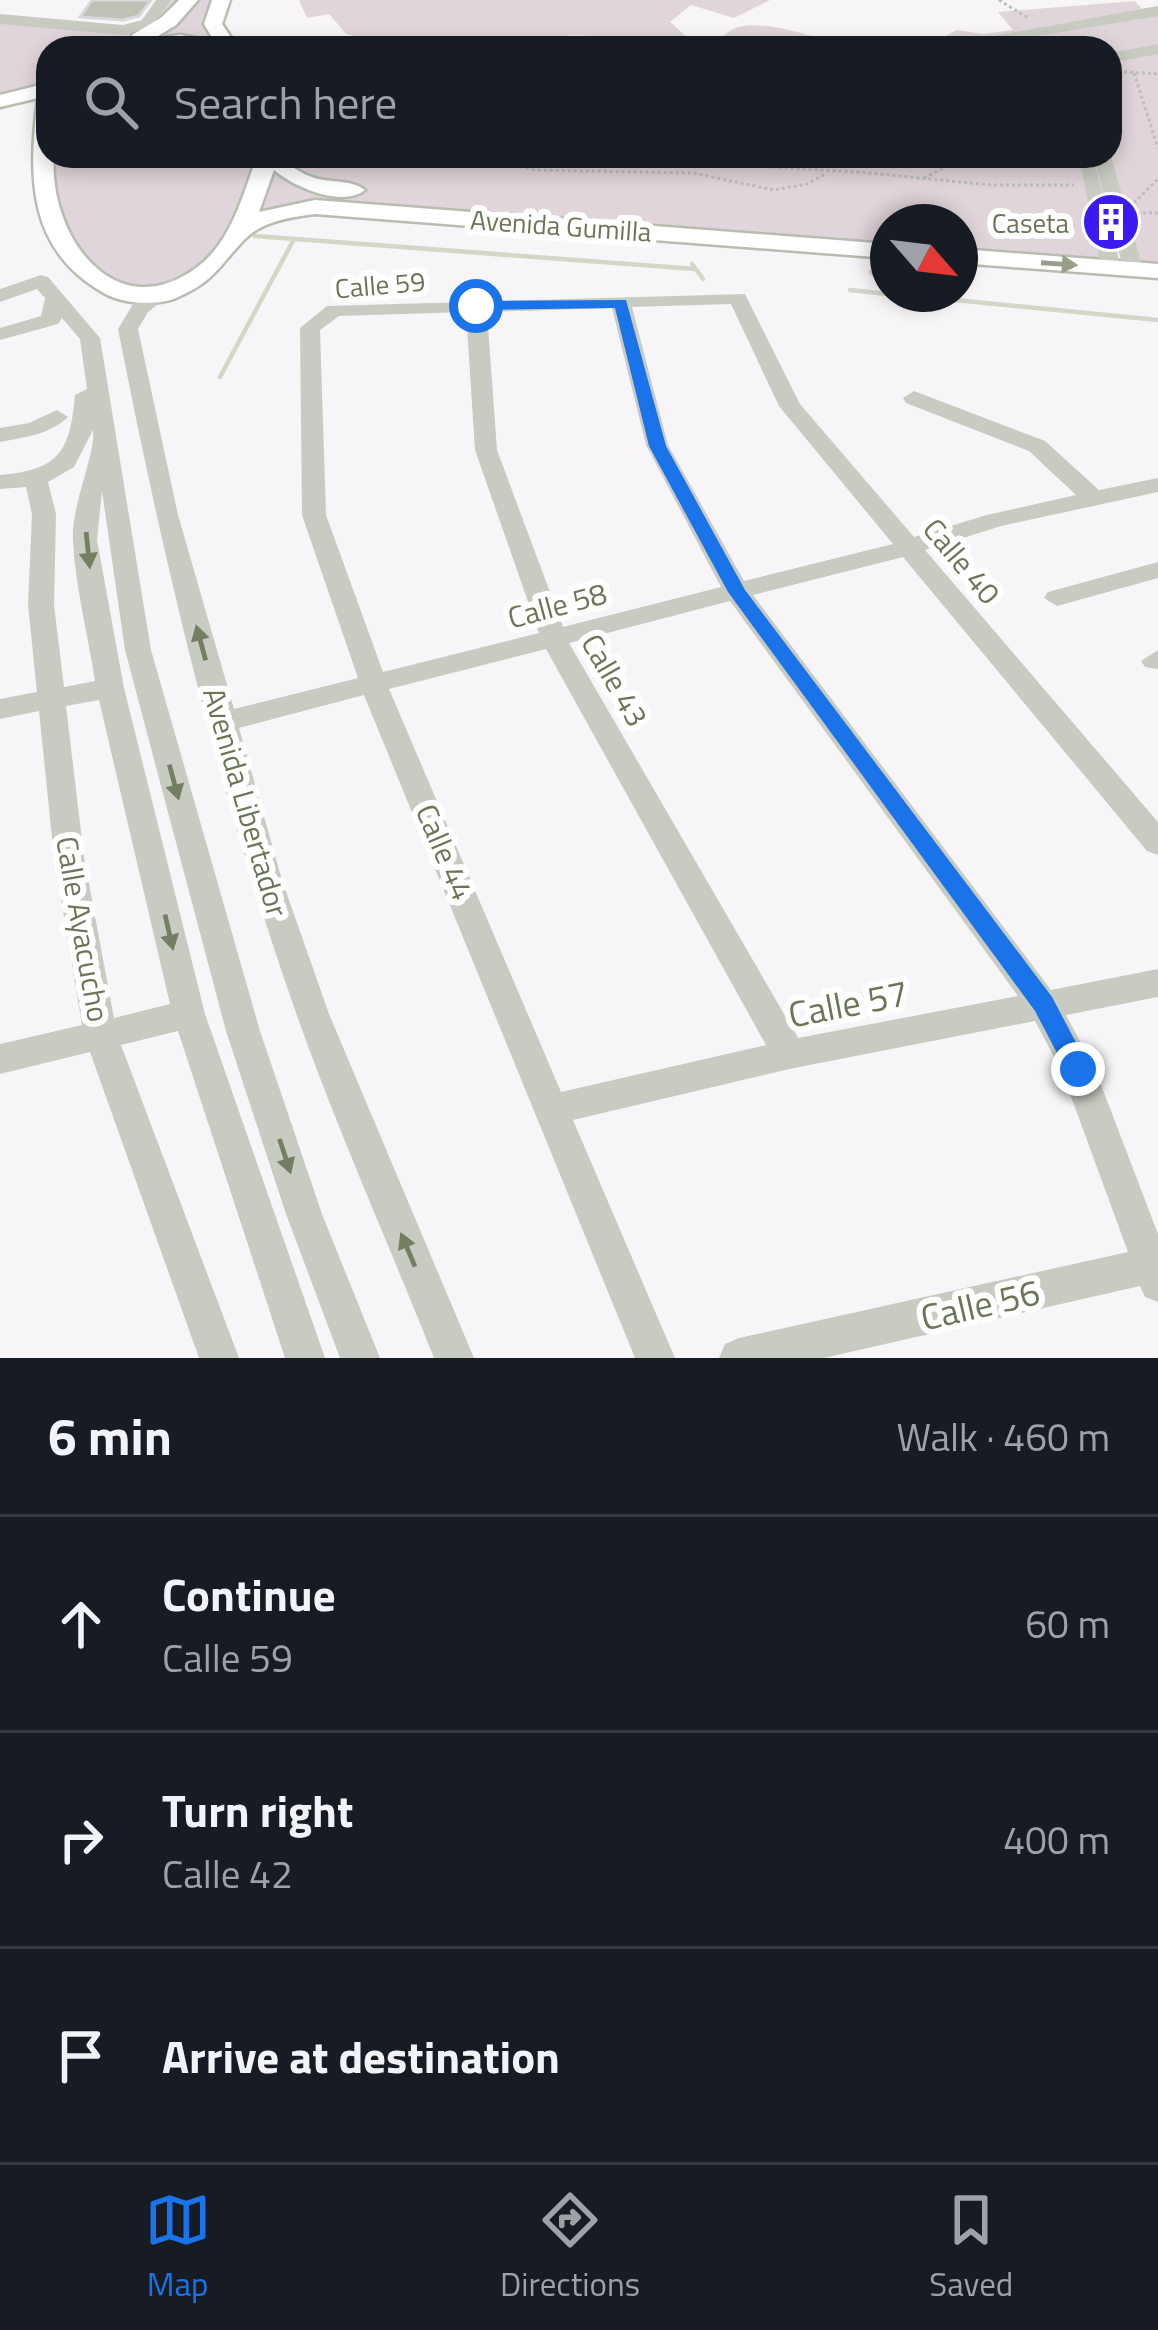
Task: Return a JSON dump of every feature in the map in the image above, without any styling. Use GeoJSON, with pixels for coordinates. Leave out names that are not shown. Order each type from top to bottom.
{"type":"FeatureCollection","features":[{"type":"Feature","properties":{"kind":"main road"},"geometry":{"type":"LineString","coordinates":[[144,36],[170,21],[189,0]]}},
{"type":"Feature","properties":{"kind":"main road"},"geometry":{"type":"LineString","coordinates":[[219,36],[213,23],[221,0]]}},
{"type":"Feature","properties":{"kind":"main road"},"geometry":{"type":"LineString","coordinates":[[18,265],[48,289],[76,294],[115,296],[164,284],[207,261],[238,231],[259,194],[265,168]]}},
{"type":"Feature","properties":{"kind":"main road","name":"Avenida Gumilla"},"geometry":{"type":"LineString","coordinates":[[282,168],[293,178],[328,188],[870,229]]}},
{"type":"Feature","properties":{"kind":"main road","name":"Avenida Gumilla"},"geometry":{"type":"LineString","coordinates":[[238,231],[279,212],[329,208],[870,250]]}},
{"type":"Feature","properties":{"kind":"main road"},"geometry":{"type":"LineString","coordinates":[[978,239],[1127,261]]}},
{"type":"Feature","properties":{"kind":"main road"},"geometry":{"type":"LineString","coordinates":[[978,257],[1127,261],[1158,250]]}},
{"type":"Feature","properties":{"kind":"street"},"geometry":{"type":"LineString","coordinates":[[0,19],[115,30],[150,20],[164,0]]}},
{"type":"Feature","properties":{"kind":"street"},"geometry":{"type":"LineString","coordinates":[[46,24],[58,6]]}},
{"type":"Feature","properties":{"kind":"street"},"geometry":{"type":"LineString","coordinates":[[1008,36],[1158,11]]}},
{"type":"Feature","properties":{"kind":"street"},"geometry":{"type":"LineString","coordinates":[[1061,36],[1062,27]]}},
{"type":"Feature","properties":{"kind":"street"},"geometry":{"type":"LineString","coordinates":[[1062,27],[1068,36]]}},
{"type":"Feature","properties":{"kind":"street"},"geometry":{"type":"LineString","coordinates":[[1122,56],[1158,49]]}},
{"type":"Feature","properties":{"kind":"street"},"geometry":{"type":"LineString","coordinates":[[1092,168],[1127,261]]}},
{"type":"Feature","properties":{"kind":"street"},"geometry":{"type":"LineString","coordinates":[[1092,168],[1127,261]]}},
{"type":"Feature","properties":{"kind":"street","name":"Avenida Libertador"},"geometry":{"type":"LineString","coordinates":[[207,261],[140,308],[128,329],[166,515],[267,880],[313,1014],[454,1358]]}},
{"type":"Feature","properties":{"kind":"street"},"geometry":{"type":"LineString","coordinates":[[0,296],[48,289],[51,320],[0,334]]}},
{"type":"Feature","properties":{"kind":"street","name":"Avenida Libertador"},"geometry":{"type":"LineString","coordinates":[[48,289],[85,328],[138,650],[231,987],[304,1214],[360,1358]]}},
{"type":"Feature","properties":{"kind":"street","name":"Calle 59"},"geometry":{"type":"LineString","coordinates":[[310,328],[334,310],[621,303],[728,295],[744,304]]}},
{"type":"Feature","properties":{"kind":"street"},"geometry":{"type":"LineString","coordinates":[[621,303],[657,446],[737,592],[1043,1004],[1078,1069],[1155,1275]]}},
{"type":"Feature","properties":{"kind":"street","name":"Calle 40"},"geometry":{"type":"LineString","coordinates":[[744,304],[790,406],[1158,843]]}},
{"type":"Feature","properties":{"kind":"street","name":"Calle 43"},"geometry":{"type":"LineString","coordinates":[[476,306],[485,450],[554,640],[789,1054]]}},
{"type":"Feature","properties":{"kind":"street","name":"Calle 44"},"geometry":{"type":"LineString","coordinates":[[310,328],[314,515],[374,683],[655,1358]]}},
{"type":"Feature","properties":{"kind":"street"},"geometry":{"type":"LineString","coordinates":[[0,482],[36,481],[61,467],[80,446],[93,362]]}},
{"type":"Feature","properties":{"kind":"street"},"geometry":{"type":"LineString","coordinates":[[914,398],[1037,446],[1092,497]]}},
{"type":"Feature","properties":{"kind":"street"},"geometry":{"type":"LineString","coordinates":[[0,435],[56,419],[61,467]]}},
{"type":"Feature","properties":{"kind":"street","name":"Avenida Libertador"},"geometry":{"type":"LineString","coordinates":[[104,436],[88,499],[85,540],[110,688],[189,1014],[305,1358]]}},
{"type":"Feature","properties":{"kind":"street","name":"Calle Ayacucho"},"geometry":{"type":"LineString","coordinates":[[36,481],[44,514],[41,605],[69,857],[100,1034],[219,1358]]}},
{"type":"Feature","properties":{"kind":"street","name":"Calle 58"},"geometry":{"type":"LineString","coordinates":[[222,722],[554,640],[1092,497],[1158,485]]}},
{"type":"Feature","properties":{"kind":"street"},"geometry":{"type":"LineString","coordinates":[[1057,598],[1158,570]]}},
{"type":"Feature","properties":{"kind":"street"},"geometry":{"type":"LineString","coordinates":[[0,709],[110,688]]}},
{"type":"Feature","properties":{"kind":"street","name":"Calle 57"},"geometry":{"type":"LineString","coordinates":[[555,1109],[789,1054],[1158,983]]}},
{"type":"Feature","properties":{"kind":"street"},"geometry":{"type":"LineString","coordinates":[[0,1059],[189,1014]]}},
{"type":"Feature","properties":{"kind":"street","name":"Calle 56"},"geometry":{"type":"LineString","coordinates":[[739,1358],[1155,1275]]}},
{"type":"Feature","properties":{"kind":"path"},"geometry":{"type":"LineString","coordinates":[[999,0],[1062,27]]}},
{"type":"Feature","properties":{"kind":"path"},"geometry":{"type":"LineString","coordinates":[[1122,72],[1158,74]]}},
{"type":"Feature","properties":{"kind":"path"},"geometry":{"type":"LineString","coordinates":[[1134,73],[1158,147]]}},
{"type":"Feature","properties":{"kind":"path"},"geometry":{"type":"LineString","coordinates":[[527,168],[646,176],[695,172],[756,189],[794,188],[828,173]]}},
{"type":"Feature","properties":{"kind":"path"},"geometry":{"type":"LineString","coordinates":[[769,168],[1015,182],[1046,188],[1085,168]]}},
{"type":"Feature","properties":{"kind":"path"},"geometry":{"type":"LineString","coordinates":[[922,178],[942,168]]}},
{"type":"Feature","properties":{"kind":"path"},"geometry":{"type":"LineString","coordinates":[[1127,205],[1140,200],[1158,179]]}},
{"type":"Feature","properties":{"kind":"path"},"geometry":{"type":"LineString","coordinates":[[1129,213],[1158,213]]}},
{"type":"Feature","properties":{"kind":"shaded area"},"geometry":{"type":"Polygon","coordinates":[[[164,0],[220,0],[214,11],[223,36],[36,36],[36,92],[0,101],[0,19],[137,27],[164,0]]]}},
{"type":"Feature","properties":{"kind":"shaded area"},"geometry":{"type":"Polygon","coordinates":[[[299,0],[770,0],[734,18],[691,5],[670,22],[687,36],[353,36],[329,14],[307,18],[299,0]]]}},
{"type":"Feature","properties":{"kind":"shaded area"},"geometry":{"type":"Polygon","coordinates":[[[1135,1],[1142,9],[1158,6],[1158,271],[1134,269],[1128,248],[1105,247],[1109,267],[978,256],[978,204],[870,204],[870,249],[316,206],[251,217],[267,168],[1122,168],[1122,36],[946,36],[957,30],[983,34],[1013,30],[998,12],[1135,1]]]}},
{"type":"Feature","properties":{"kind":"shaded area"},"geometry":{"type":"Polygon","coordinates":[[[743,26],[810,36],[722,36],[743,26]]]}},
{"type":"Feature","properties":{"kind":"shaded area"},"geometry":{"type":"Polygon","coordinates":[[[43,168],[260,168],[241,221],[207,265],[165,290],[123,294],[85,277],[56,240],[43,168]]]}},
{"type":"Feature","properties":{"kind":"building"},"geometry":{"type":"Polygon","coordinates":[[[92,0],[151,0],[139,16],[123,20],[80,17],[92,0]]]}},
{"type":"Feature","properties":{"kind":"waterway"},"geometry":{"type":"LineString","coordinates":[[255,236],[695,269]]}},
{"type":"Feature","properties":{"kind":"waterway"},"geometry":{"type":"LineString","coordinates":[[220,377],[294,239]]}},
{"type":"Feature","properties":{"kind":"waterway"},"geometry":{"type":"LineString","coordinates":[[692,264],[703,279]]}},
{"type":"Feature","properties":{"kind":"waterway"},"geometry":{"type":"LineString","coordinates":[[850,290],[870,292]]}},
{"type":"Feature","properties":{"kind":"waterway"},"geometry":{"type":"LineString","coordinates":[[978,302],[1158,320]]}},
{"type":"Feature","properties":{"kind":"place","name":"Caseta"},"geometry":{"type":"Point","coordinates":[1111,222]}},
{"type":"Feature","properties":{"kind":"route"},"geometry":{"type":"LineString","coordinates":[[476,306],[621,303],[657,446],[737,592],[1043,1004],[1078,1069]]}}]}
